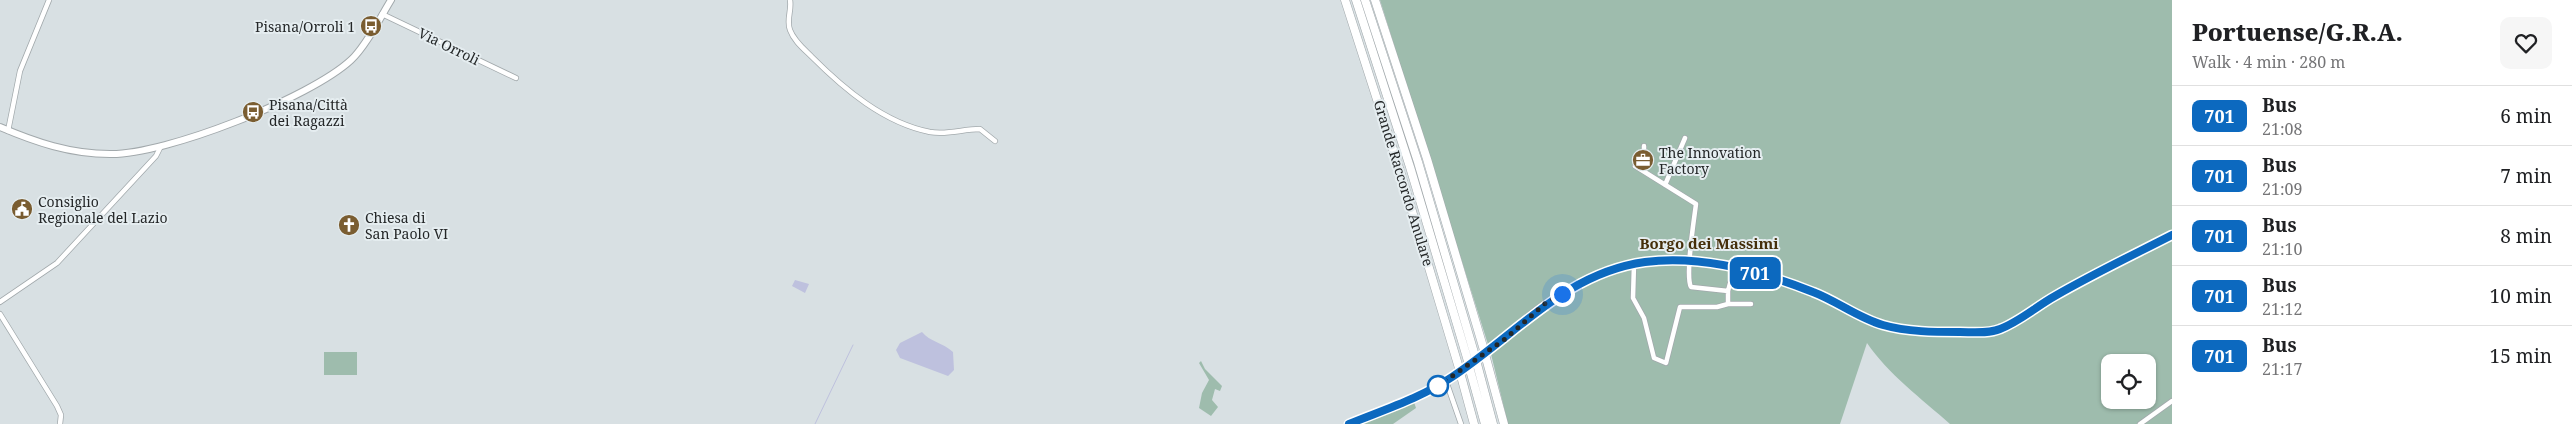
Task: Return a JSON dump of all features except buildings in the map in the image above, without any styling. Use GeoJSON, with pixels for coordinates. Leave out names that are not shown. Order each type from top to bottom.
{"type":"FeatureCollection","features":[{"type":"Feature","properties":{"kind":"highway","name":"Grande Raccordo Anulare"},"geometry":{"type":"LineString","coordinates":[[1345,0],[1400,171],[1474,424]]}},
{"type":"Feature","properties":{"kind":"highway","name":"Grande Raccordo Anulare"},"geometry":{"type":"LineString","coordinates":[[1356,0],[1494,424]]}},
{"type":"Feature","properties":{"kind":"highway","name":"Grande Raccordo Anulare"},"geometry":{"type":"LineString","coordinates":[[1365,0],[1418,162],[1473,361]]}},
{"type":"Feature","properties":{"kind":"highway","name":"Grande Raccordo Anulare"},"geometry":{"type":"LineString","coordinates":[[1376,0],[1487,353],[1504,424]]}},
{"type":"Feature","properties":{"kind":"highway"},"geometry":{"type":"LineString","coordinates":[[1470,370],[1485,424]]}},
{"type":"Feature","properties":{"kind":"main road"},"geometry":{"type":"LineString","coordinates":[[0,127],[49,146],[89,153],[126,154],[161,146],[259,112],[330,75],[356,55],[391,0]]}},
{"type":"Feature","properties":{"kind":"main road"},"geometry":{"type":"LineString","coordinates":[[1349,424],[1446,381],[1487,353],[1547,302],[1609,270],[1634,264],[1690,260],[1734,268],[1813,292],[1884,326],[1948,332],[1987,331],[2000,329],[2054,296],[2172,235]]}},
{"type":"Feature","properties":{"kind":"street"},"geometry":{"type":"LineString","coordinates":[[8,131],[20,71],[49,0]]}},
{"type":"Feature","properties":{"kind":"street"},"geometry":{"type":"LineString","coordinates":[[790,0],[788,22],[793,35],[824,68],[861,99],[891,118],[919,129],[945,133],[980,129],[995,141]]}},
{"type":"Feature","properties":{"kind":"street","name":"Via Orroli"},"geometry":{"type":"LineString","coordinates":[[382,14],[516,78]]}},
{"type":"Feature","properties":{"kind":"street"},"geometry":{"type":"LineString","coordinates":[[1665,185],[1685,138]]}},
{"type":"Feature","properties":{"kind":"street"},"geometry":{"type":"LineString","coordinates":[[0,302],[57,263],[156,156],[161,146]]}},
{"type":"Feature","properties":{"kind":"street"},"geometry":{"type":"LineString","coordinates":[[1644,146],[1644,152],[1634,166],[1696,204],[1690,260],[1689,284],[1691,288],[1728,291]]}},
{"type":"Feature","properties":{"kind":"street"},"geometry":{"type":"LineString","coordinates":[[1634,264],[1633,298],[1644,318],[1654,358],[1666,363],[1680,307],[1717,307],[1728,304],[1751,304]]}},
{"type":"Feature","properties":{"kind":"street"},"geometry":{"type":"LineString","coordinates":[[1728,304],[1728,291],[1734,268]]}},
{"type":"Feature","properties":{"kind":"street"},"geometry":{"type":"LineString","coordinates":[[0,314],[57,406],[61,414],[60,424]]}},
{"type":"Feature","properties":{"kind":"street"},"geometry":{"type":"LineString","coordinates":[[1446,381],[1461,424]]}},
{"type":"Feature","properties":{"kind":"street"},"geometry":{"type":"LineString","coordinates":[[2140,424],[2172,401]]}},
{"type":"Feature","properties":{"kind":"green space"},"geometry":{"type":"Polygon","coordinates":[[[1380,0],[2172,0],[2172,424],[1950,424],[1895,376],[1867,343],[1840,424],[1508,424],[1491,354],[1380,0]]]}},
{"type":"Feature","properties":{"kind":"green space"},"geometry":{"type":"Polygon","coordinates":[[[324,352],[357,352],[357,375],[324,375],[324,352]]]}},
{"type":"Feature","properties":{"kind":"green space"},"geometry":{"type":"Polygon","coordinates":[[[1201,361],[1205,369],[1222,386],[1220,391],[1215,389],[1212,400],[1218,407],[1211,416],[1199,408],[1202,393],[1209,380],[1199,363],[1201,361]]]}},
{"type":"Feature","properties":{"kind":"green space"},"geometry":{"type":"Polygon","coordinates":[[[1414,402],[1416,408],[1393,424],[1362,424],[1391,410],[1414,402]]]}},
{"type":"Feature","properties":{"kind":"water"},"geometry":{"type":"Polygon","coordinates":[[[795,280],[809,284],[805,293],[792,286],[795,280]]]}},
{"type":"Feature","properties":{"kind":"water"},"geometry":{"type":"Polygon","coordinates":[[[922,332],[953,352],[954,370],[948,376],[900,358],[896,350],[900,343],[922,332]]]}},
{"type":"Feature","properties":{"kind":"waterway"},"geometry":{"type":"LineString","coordinates":[[815,424],[853,345]]}},
{"type":"Feature","properties":{"kind":"bus line","name":"701"},"geometry":{"type":"LineString","coordinates":[[1349,424],[1437,386],[1505,339],[1547,302],[1609,270],[1626,266],[1672,260],[1703,262],[1750,272],[1813,292],[1855,314],[1884,326],[1948,332],[1987,331],[2000,329],[2054,296],[2172,235]]}},
{"type":"Feature","properties":{"kind":"place","name":"Pisana/Orroli 1"},"geometry":{"type":"Point","coordinates":[371,26]}},
{"type":"Feature","properties":{"kind":"place","name":"Pisana/Città dei Ragazzi"},"geometry":{"type":"Point","coordinates":[253,112]}},
{"type":"Feature","properties":{"kind":"place","name":"The Innovation Factory"},"geometry":{"type":"Point","coordinates":[1643,160]}},
{"type":"Feature","properties":{"kind":"place","name":"Consiglio Regionale del Lazio"},"geometry":{"type":"Point","coordinates":[22,209]}},
{"type":"Feature","properties":{"kind":"place","name":"Chiesa di San Paolo VI"},"geometry":{"type":"Point","coordinates":[349,225]}},
{"type":"Feature","properties":{"kind":"district","name":"Borgo dei Massimi"},"geometry":{"type":"Point","coordinates":[1709,243]}},
{"type":"Feature","properties":{"kind":"route"},"geometry":{"type":"LineString","coordinates":[[1438,386],[1505,339],[1547,302],[1562,294]]}}]}
